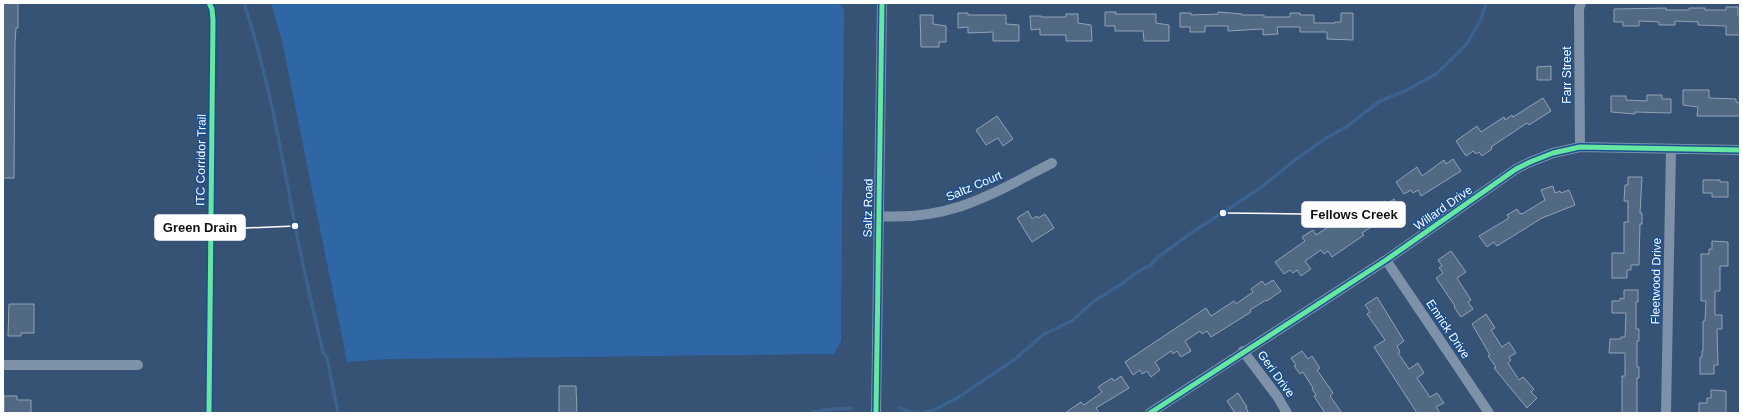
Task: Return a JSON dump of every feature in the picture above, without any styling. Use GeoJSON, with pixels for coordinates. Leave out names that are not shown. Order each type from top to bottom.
{"type":"FeatureCollection","features":[{"type":"Feature","properties":{"kind":"street","name":"Saltz Road"},"geometry":{"type":"LineString","coordinates":[[876,413],[882,3]]}},
{"type":"Feature","properties":{"kind":"street","name":"Farr Street"},"geometry":{"type":"LineString","coordinates":[[1580,147],[1579,9],[1581,3]]}},
{"type":"Feature","properties":{"kind":"street","name":"Willard Drive"},"geometry":{"type":"LineString","coordinates":[[1150,413],[1243,351],[1386,260],[1516,170],[1530,162],[1580,147],[1740,150]]}},
{"type":"Feature","properties":{"kind":"street","name":"Fleetwood Drive"},"geometry":{"type":"LineString","coordinates":[[1666,413],[1671,149]]}},
{"type":"Feature","properties":{"kind":"street","name":"Saltz Court"},"geometry":{"type":"LineString","coordinates":[[878,216],[916,216],[952,210],[987,197],[1052,163]]}},
{"type":"Feature","properties":{"kind":"street","name":"Emrick Drive"},"geometry":{"type":"LineString","coordinates":[[1386,260],[1489,413]]}},
{"type":"Feature","properties":{"kind":"street","name":"Geri Drive"},"geometry":{"type":"LineString","coordinates":[[1243,351],[1268,384],[1287,413]]}},
{"type":"Feature","properties":{"kind":"street"},"geometry":{"type":"LineString","coordinates":[[3,365],[138,365]]}},
{"type":"Feature","properties":{"kind":"shaded area"},"geometry":{"type":"Polygon","coordinates":[[[271,3],[840,3],[844,10],[841,341],[834,354],[389,359],[347,362],[282,41],[271,3]]]}},
{"type":"Feature","properties":{"kind":"building"},"geometry":{"type":"Polygon","coordinates":[[[3,3],[18,3],[18,28],[16,28],[15,43],[14,178],[3,178],[3,3]]]}},
{"type":"Feature","properties":{"kind":"building"},"geometry":{"type":"Polygon","coordinates":[[[1726,7],[1738,7],[1738,16],[1740,16],[1740,35],[1726,35],[1726,26],[1698,25],[1698,22],[1675,21],[1675,25],[1659,25],[1659,22],[1639,21],[1639,26],[1623,26],[1623,22],[1614,22],[1614,9],[1666,8],[1666,10],[1689,10],[1689,8],[1705,8],[1705,10],[1726,10],[1726,7]]]}},
{"type":"Feature","properties":{"kind":"building"},"geometry":{"type":"Polygon","coordinates":[[[1105,12],[1116,12],[1115,14],[1156,14],[1156,23],[1169,25],[1169,41],[1144,41],[1143,31],[1115,31],[1115,26],[1105,26],[1105,12]]]}},
{"type":"Feature","properties":{"kind":"building"},"geometry":{"type":"Polygon","coordinates":[[[1218,12],[1242,15],[1264,15],[1264,17],[1290,17],[1290,13],[1300,13],[1300,15],[1314,15],[1314,23],[1341,22],[1341,13],[1353,13],[1353,40],[1327,39],[1327,32],[1300,32],[1300,27],[1277,27],[1278,34],[1263,35],[1263,29],[1228,31],[1228,26],[1205,26],[1205,32],[1190,32],[1190,27],[1180,27],[1180,13],[1191,13],[1191,15],[1218,14],[1218,12]]]}},
{"type":"Feature","properties":{"kind":"building"},"geometry":{"type":"Polygon","coordinates":[[[958,13],[968,13],[968,15],[1006,15],[1006,24],[1019,25],[1019,41],[993,41],[993,32],[968,33],[968,27],[958,28],[958,13]]]}},
{"type":"Feature","properties":{"kind":"building"},"geometry":{"type":"Polygon","coordinates":[[[1066,14],[1078,14],[1078,23],[1091,25],[1092,41],[1066,41],[1066,35],[1040,35],[1040,29],[1031,30],[1030,16],[1066,17],[1066,14]]]}},
{"type":"Feature","properties":{"kind":"building"},"geometry":{"type":"Polygon","coordinates":[[[920,15],[933,15],[933,24],[946,26],[946,42],[939,42],[939,47],[921,47],[920,15]]]}},
{"type":"Feature","properties":{"kind":"building"},"geometry":{"type":"Polygon","coordinates":[[[1551,66],[1551,80],[1537,80],[1537,67],[1551,66]]]}},
{"type":"Feature","properties":{"kind":"building"},"geometry":{"type":"Polygon","coordinates":[[[1683,90],[1709,90],[1709,98],[1736,99],[1736,102],[1740,103],[1740,116],[1697,116],[1698,107],[1683,105],[1683,90]]]}},
{"type":"Feature","properties":{"kind":"building"},"geometry":{"type":"Polygon","coordinates":[[[1647,95],[1662,95],[1662,99],[1671,99],[1671,113],[1635,112],[1635,114],[1611,112],[1611,96],[1626,96],[1626,100],[1647,101],[1647,95]]]}},
{"type":"Feature","properties":{"kind":"building"},"geometry":{"type":"Polygon","coordinates":[[[1543,98],[1551,111],[1529,125],[1527,123],[1491,147],[1492,149],[1482,156],[1479,152],[1476,154],[1473,151],[1466,156],[1456,141],[1477,126],[1481,132],[1504,117],[1505,120],[1512,115],[1513,117],[1543,98]]]}},
{"type":"Feature","properties":{"kind":"building"},"geometry":{"type":"Polygon","coordinates":[[[997,116],[1013,139],[1003,146],[998,138],[986,145],[976,130],[997,116]]]}},
{"type":"Feature","properties":{"kind":"building"},"geometry":{"type":"Polygon","coordinates":[[[1453,159],[1461,171],[1421,196],[1418,190],[1413,193],[1411,190],[1404,194],[1396,182],[1417,167],[1422,176],[1444,160],[1446,164],[1453,159]]]}},
{"type":"Feature","properties":{"kind":"building"},"geometry":{"type":"Polygon","coordinates":[[[1628,177],[1642,177],[1640,213],[1642,213],[1642,224],[1640,224],[1639,265],[1631,265],[1631,270],[1627,270],[1627,278],[1612,278],[1612,253],[1624,253],[1624,222],[1628,222],[1628,201],[1624,201],[1625,185],[1628,185],[1628,177]]]}},
{"type":"Feature","properties":{"kind":"building"},"geometry":{"type":"Polygon","coordinates":[[[1703,180],[1720,180],[1720,182],[1728,182],[1728,197],[1712,197],[1712,193],[1703,193],[1703,180]]]}},
{"type":"Feature","properties":{"kind":"building"},"geometry":{"type":"Polygon","coordinates":[[[1553,186],[1555,193],[1560,191],[1561,193],[1569,190],[1575,205],[1542,218],[1497,246],[1494,242],[1487,247],[1479,236],[1509,218],[1507,215],[1517,209],[1520,214],[1522,214],[1545,200],[1541,190],[1553,186]]]}},
{"type":"Feature","properties":{"kind":"building"},"geometry":{"type":"Polygon","coordinates":[[[1394,199],[1402,211],[1387,221],[1386,219],[1380,223],[1379,222],[1362,233],[1364,235],[1332,257],[1328,251],[1324,254],[1321,250],[1305,261],[1311,269],[1301,276],[1297,270],[1293,273],[1290,270],[1284,274],[1275,262],[1305,241],[1302,237],[1313,230],[1316,235],[1336,222],[1334,220],[1355,206],[1362,216],[1385,201],[1387,204],[1394,199]]]}},
{"type":"Feature","properties":{"kind":"building"},"geometry":{"type":"Polygon","coordinates":[[[1028,211],[1032,219],[1037,216],[1038,218],[1045,214],[1054,228],[1032,242],[1017,218],[1028,211]]]}},
{"type":"Feature","properties":{"kind":"building"},"geometry":{"type":"Polygon","coordinates":[[[1712,241],[1728,242],[1728,266],[1720,266],[1720,291],[1715,291],[1715,315],[1722,315],[1722,329],[1717,329],[1718,365],[1714,365],[1714,374],[1700,374],[1700,357],[1702,357],[1703,351],[1703,321],[1705,321],[1706,301],[1701,301],[1701,254],[1709,254],[1709,249],[1712,249],[1712,241]]]}},
{"type":"Feature","properties":{"kind":"building"},"geometry":{"type":"Polygon","coordinates":[[[1451,251],[1466,272],[1457,278],[1471,300],[1468,302],[1473,309],[1461,317],[1436,278],[1443,273],[1439,268],[1442,266],[1438,260],[1451,251]]]}},
{"type":"Feature","properties":{"kind":"building"},"geometry":{"type":"Polygon","coordinates":[[[1273,280],[1281,291],[1211,337],[1207,331],[1202,334],[1200,331],[1185,341],[1191,351],[1181,357],[1177,351],[1173,354],[1171,351],[1155,362],[1160,370],[1151,377],[1147,371],[1142,374],[1140,370],[1133,375],[1125,362],[1206,308],[1211,316],[1234,301],[1236,304],[1253,292],[1251,289],[1262,281],[1265,285],[1273,280]]]}},
{"type":"Feature","properties":{"kind":"building"},"geometry":{"type":"Polygon","coordinates":[[[1624,290],[1638,290],[1638,302],[1636,302],[1636,329],[1639,329],[1639,341],[1637,341],[1637,367],[1639,367],[1639,378],[1637,378],[1637,413],[1622,413],[1622,376],[1625,376],[1625,353],[1609,353],[1610,339],[1621,339],[1621,337],[1625,337],[1626,313],[1612,313],[1612,301],[1620,301],[1620,298],[1624,299],[1624,290]]]}},
{"type":"Feature","properties":{"kind":"building"},"geometry":{"type":"Polygon","coordinates":[[[1377,297],[1404,341],[1397,346],[1400,352],[1398,353],[1409,369],[1418,363],[1424,373],[1417,378],[1430,397],[1437,393],[1444,403],[1436,407],[1440,413],[1417,413],[1374,347],[1385,340],[1367,314],[1370,312],[1365,305],[1377,297]]]}},
{"type":"Feature","properties":{"kind":"building"},"geometry":{"type":"Polygon","coordinates":[[[9,304],[34,304],[34,333],[21,333],[21,336],[8,336],[9,304]]]}},
{"type":"Feature","properties":{"kind":"building"},"geometry":{"type":"Polygon","coordinates":[[[1486,314],[1495,328],[1491,330],[1502,347],[1509,342],[1516,353],[1509,357],[1511,360],[1508,363],[1519,380],[1523,377],[1534,389],[1531,392],[1537,398],[1527,408],[1494,368],[1496,367],[1488,356],[1490,355],[1472,324],[1486,314]]]}},
{"type":"Feature","properties":{"kind":"building"},"geometry":{"type":"Polygon","coordinates":[[[1302,351],[1308,359],[1312,356],[1320,368],[1317,370],[1333,393],[1330,396],[1342,413],[1325,413],[1314,396],[1316,395],[1312,389],[1313,388],[1303,372],[1300,374],[1294,366],[1296,365],[1291,358],[1302,351]]]}},
{"type":"Feature","properties":{"kind":"building"},"geometry":{"type":"Polygon","coordinates":[[[1121,376],[1129,388],[1096,408],[1099,413],[1065,413],[1081,402],[1084,405],[1102,392],[1098,387],[1112,378],[1114,381],[1121,376]]]}},
{"type":"Feature","properties":{"kind":"building"},"geometry":{"type":"Polygon","coordinates":[[[559,386],[576,386],[577,413],[559,413],[559,386]]]}},
{"type":"Feature","properties":{"kind":"building"},"geometry":{"type":"Polygon","coordinates":[[[1711,390],[1726,391],[1726,413],[1699,413],[1699,403],[1707,403],[1707,398],[1711,398],[1711,390]]]}},
{"type":"Feature","properties":{"kind":"building"},"geometry":{"type":"Polygon","coordinates":[[[1238,393],[1249,413],[1235,413],[1227,401],[1238,393]]]}},
{"type":"Feature","properties":{"kind":"building"},"geometry":{"type":"Polygon","coordinates":[[[4,396],[17,396],[17,400],[31,400],[31,413],[4,413],[4,396]]]}},
{"type":"Feature","properties":{"kind":"waterway"},"geometry":{"type":"LineString","coordinates":[[244,3],[253,30],[267,86],[305,273],[323,352],[327,358],[338,413]]}},
{"type":"Feature","properties":{"kind":"waterway"},"geometry":{"type":"LineString","coordinates":[[923,413],[934,410],[959,397],[1015,359],[1044,334],[1072,321],[1093,302],[1126,281],[1135,273],[1151,265],[1157,258],[1191,233],[1259,189],[1295,160],[1323,140],[1346,127],[1380,101],[1407,90],[1436,74],[1467,44],[1481,19],[1486,3]]}},
{"type":"Feature","properties":{"kind":"waterway"},"geometry":{"type":"LineString","coordinates":[[812,413],[822,410],[852,408]]}},
{"type":"Feature","properties":{"kind":"waterway"},"geometry":{"type":"LineString","coordinates":[[900,408],[913,413],[920,413]]}},
{"type":"Feature","properties":{"kind":"cycle path","name":"ITC Corridor Trail"},"geometry":{"type":"LineString","coordinates":[[209,3],[212,9],[213,20],[209,413]]}},
{"type":"Feature","properties":{"kind":"cycle path"},"geometry":{"type":"LineString","coordinates":[[876,413],[882,3]]}},
{"type":"Feature","properties":{"kind":"cycle path"},"geometry":{"type":"LineString","coordinates":[[1150,413],[1386,260],[1516,169],[1530,162],[1553,153],[1580,147],[1740,150]]}},
{"type":"Feature","properties":{"kind":"place","name":"Fellows Creek"},"geometry":{"type":"Point","coordinates":[1223,213]}},
{"type":"Feature","properties":{"kind":"place","name":"Green Drain"},"geometry":{"type":"Point","coordinates":[295,226]}}]}
